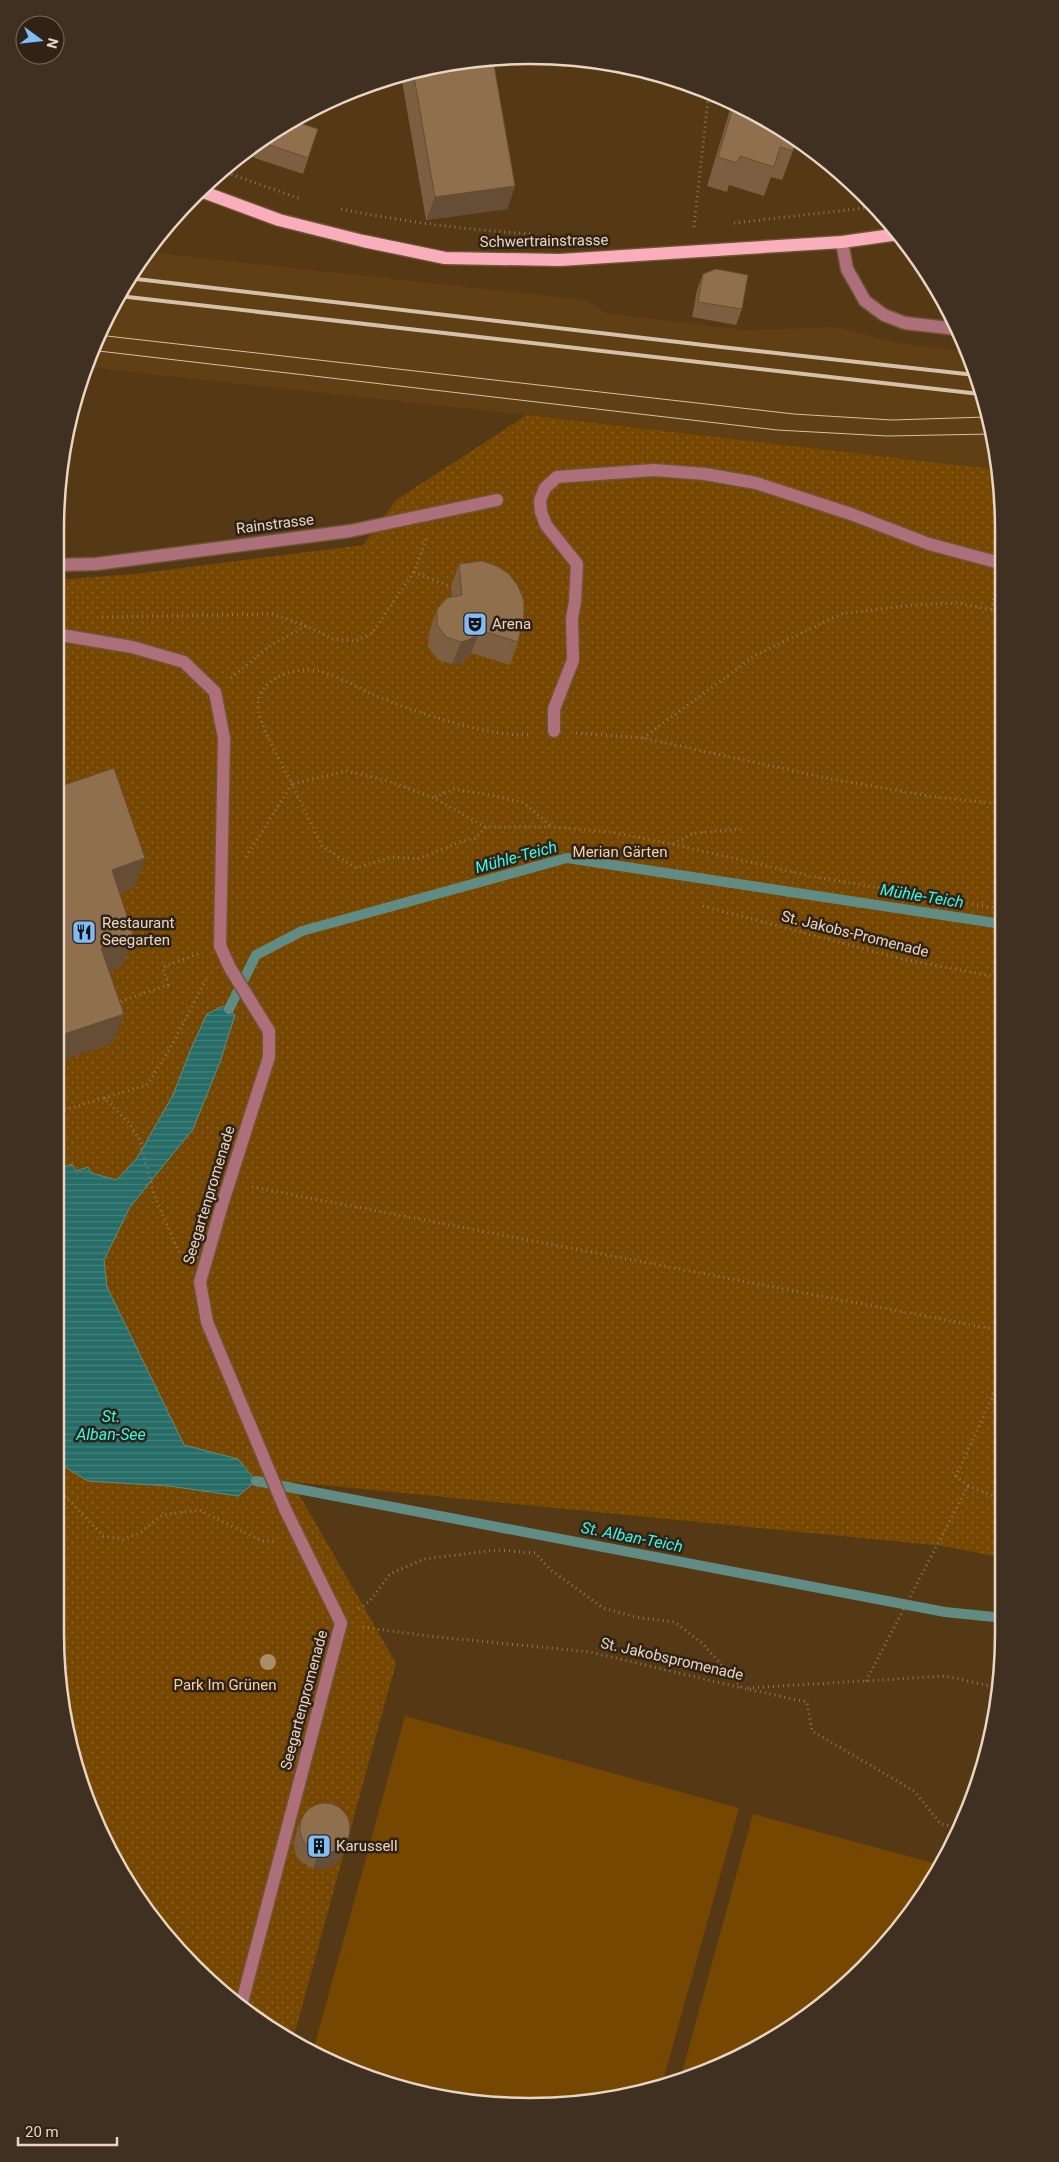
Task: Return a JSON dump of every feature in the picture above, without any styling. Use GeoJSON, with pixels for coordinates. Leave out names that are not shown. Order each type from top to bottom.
{"type":"FeatureCollection","features":[{"type":"Feature","properties":{"kind":"main road","name":"Schwertrainstrasse"},"geometry":{"type":"LineString","coordinates":[[207,193],[279,220],[363,241],[445,258],[560,260],[842,242],[890,235]]}},
{"type":"Feature","properties":{"kind":"street"},"geometry":{"type":"LineString","coordinates":[[842,242],[846,269],[865,301],[884,314],[905,323],[949,328]]}},
{"type":"Feature","properties":{"kind":"street"},"geometry":{"type":"LineString","coordinates":[[554,731],[554,710],[573,660],[572,618],[575,602],[577,564],[546,525],[541,512],[540,500],[545,488],[557,477],[654,470],[705,474],[756,484],[851,514],[928,544],[995,562]]}},
{"type":"Feature","properties":{"kind":"street","name":"Rainstrasse"},"geometry":{"type":"LineString","coordinates":[[64,565],[96,564],[330,534],[498,500]]}},
{"type":"Feature","properties":{"kind":"street"},"geometry":{"type":"LineString","coordinates":[[64,636],[132,647],[184,662],[214,692]]}},
{"type":"Feature","properties":{"kind":"street","name":"Seegartenpromenade"},"geometry":{"type":"LineString","coordinates":[[214,692],[224,738],[220,946],[230,968],[269,1030],[268,1056],[200,1282],[208,1322],[285,1509],[341,1624],[243,1999]]}},
{"type":"Feature","properties":{"kind":"path"},"geometry":{"type":"LineString","coordinates":[[694,228],[708,99]]}},
{"type":"Feature","properties":{"kind":"path"},"geometry":{"type":"LineString","coordinates":[[229,173],[306,200]]}},
{"type":"Feature","properties":{"kind":"path"},"geometry":{"type":"LineString","coordinates":[[332,207],[403,221],[447,227],[542,234]]}},
{"type":"Feature","properties":{"kind":"path"},"geometry":{"type":"LineString","coordinates":[[730,224],[866,208]]}},
{"type":"Feature","properties":{"kind":"path"},"geometry":{"type":"LineString","coordinates":[[685,228],[703,226]]}},
{"type":"Feature","properties":{"kind":"path"},"geometry":{"type":"LineString","coordinates":[[72,637],[88,617],[272,614],[306,626],[333,639],[356,641],[372,633],[414,572],[426,541],[423,516]]}},
{"type":"Feature","properties":{"kind":"path"},"geometry":{"type":"LineString","coordinates":[[414,572],[451,587]]}},
{"type":"Feature","properties":{"kind":"path"},"geometry":{"type":"LineString","coordinates":[[992,610],[995,593]]}},
{"type":"Feature","properties":{"kind":"path"},"geometry":{"type":"LineString","coordinates":[[643,738],[756,655],[841,614],[912,605],[957,603],[995,612]]}},
{"type":"Feature","properties":{"kind":"path"},"geometry":{"type":"LineString","coordinates":[[214,692],[271,645],[306,626]]}},
{"type":"Feature","properties":{"kind":"path"},"geometry":{"type":"LineString","coordinates":[[485,827],[476,838],[460,842],[418,859],[392,857],[356,868],[322,846],[260,719],[258,705],[261,692],[268,684],[280,676],[304,669],[319,671],[401,706],[491,731],[525,735],[554,731],[643,738],[831,779],[935,797],[995,803]]}},
{"type":"Feature","properties":{"kind":"path"},"geometry":{"type":"LineString","coordinates":[[243,862],[292,784],[347,771],[388,781],[434,798],[485,827],[552,827],[610,832],[672,844],[810,876],[995,908]]}},
{"type":"Feature","properties":{"kind":"path"},"geometry":{"type":"LineString","coordinates":[[434,798],[454,789],[524,803],[552,827]]}},
{"type":"Feature","properties":{"kind":"path"},"geometry":{"type":"LineString","coordinates":[[672,844],[694,833],[742,829]]}},
{"type":"Feature","properties":{"kind":"path","name":"St. Jakobs-Promenade"},"geometry":{"type":"LineString","coordinates":[[703,906],[906,960],[995,977]]}},
{"type":"Feature","properties":{"kind":"path"},"geometry":{"type":"LineString","coordinates":[[110,1005],[168,985],[163,967],[220,946]]}},
{"type":"Feature","properties":{"kind":"path"},"geometry":{"type":"LineString","coordinates":[[64,1110],[147,1085],[172,1047],[204,986],[220,946]]}},
{"type":"Feature","properties":{"kind":"path"},"geometry":{"type":"LineString","coordinates":[[104,1098],[129,1123],[139,1139],[154,1194],[176,1246],[200,1282]]}},
{"type":"Feature","properties":{"kind":"path"},"geometry":{"type":"LineString","coordinates":[[229,1183],[995,1329]]}},
{"type":"Feature","properties":{"kind":"path"},"geometry":{"type":"LineString","coordinates":[[995,1391],[956,1476],[968,1486],[995,1496]]}},
{"type":"Feature","properties":{"kind":"path"},"geometry":{"type":"LineString","coordinates":[[866,1680],[968,1486]]}},
{"type":"Feature","properties":{"kind":"path"},"geometry":{"type":"LineString","coordinates":[[64,1496],[103,1536],[123,1539],[138,1534],[163,1515],[199,1510],[262,1541],[299,1541]]}},
{"type":"Feature","properties":{"kind":"path"},"geometry":{"type":"LineString","coordinates":[[341,1624],[370,1601],[390,1574],[424,1559],[497,1550],[535,1554],[551,1570],[603,1608],[640,1618],[675,1622],[702,1643],[742,1688],[807,1702],[812,1732],[914,1791],[941,1824],[953,1826]]}},
{"type":"Feature","properties":{"kind":"path","name":"St. Jakobspromenade"},"geometry":{"type":"LineString","coordinates":[[341,1624],[428,1636],[590,1652],[742,1688],[945,1676],[992,1687]]}},
{"type":"Feature","properties":{"kind":"shaded area"},"geometry":{"type":"Polygon","coordinates":[[[155,253],[586,300],[605,313],[744,330],[837,327],[897,343],[960,351],[979,409],[991,469],[527,415],[93,368],[126,297],[155,253]]]}},
{"type":"Feature","properties":{"kind":"green space","name":"Merian Gärten"},"geometry":{"type":"Polygon","coordinates":[[[527,415],[991,469],[995,530],[995,1556],[943,1546],[292,1482],[396,1663],[294,2034],[271,2020],[222,1983],[179,1940],[142,1891],[112,1838],[88,1782],[73,1723],[68,1693],[64,1632],[64,579],[135,574],[363,545],[396,500],[527,415]]]}},
{"type":"Feature","properties":{"kind":"green space"},"geometry":{"type":"Polygon","coordinates":[[[405,1716],[739,1808],[664,2078],[590,2094],[530,2098],[499,2097],[439,2089],[380,2074],[351,2063],[315,2045],[405,1716]]]}},
{"type":"Feature","properties":{"kind":"green space"},"geometry":{"type":"Polygon","coordinates":[[[753,1814],[934,1863],[917,1891],[880,1940],[837,1983],[788,2020],[762,2036],[708,2063],[682,2073],[753,1814]]]}},
{"type":"Feature","properties":{"kind":"water","name":"St. Alban-See"},"geometry":{"type":"Polygon","coordinates":[[[223,1006],[235,1015],[220,1062],[193,1129],[130,1207],[104,1260],[107,1287],[184,1445],[238,1459],[256,1481],[238,1496],[169,1486],[88,1481],[64,1466],[64,1167],[72,1164],[76,1171],[88,1167],[91,1173],[117,1180],[137,1158],[173,1095],[207,1014],[223,1006]]]}},
{"type":"Feature","properties":{"kind":"building"},"geometry":{"type":"Polygon","coordinates":[[[494,65],[515,186],[435,197],[414,79],[469,68],[494,65]]]}},
{"type":"Feature","properties":{"kind":"building"},"geometry":{"type":"Polygon","coordinates":[[[732,111],[762,126],[794,146],[793,151],[780,147],[774,167],[740,156],[737,163],[718,157],[732,111]]]}},
{"type":"Feature","properties":{"kind":"building"},"geometry":{"type":"Polygon","coordinates":[[[301,124],[318,129],[308,158],[268,144],[301,124]]]}},
{"type":"Feature","properties":{"kind":"building"},"geometry":{"type":"Polygon","coordinates":[[[716,269],[748,275],[742,309],[698,302],[703,274],[716,269]]]}},
{"type":"Feature","properties":{"kind":"building"},"geometry":{"type":"Polygon","coordinates":[[[482,561],[497,566],[509,574],[518,586],[524,600],[524,615],[518,642],[480,630],[475,636],[461,642],[446,637],[437,625],[437,609],[447,598],[462,595],[459,564],[482,561]]]}},
{"type":"Feature","properties":{"kind":"building","name":"Restaurant Seegarten"},"geometry":{"type":"Polygon","coordinates":[[[114,768],[145,858],[112,870],[134,937],[101,948],[124,1014],[64,1034],[64,785],[114,768]]]}},
{"type":"Feature","properties":{"kind":"building"},"geometry":{"type":"Polygon","coordinates":[[[320,1803],[330,1803],[343,1810],[350,1823],[350,1833],[343,1846],[330,1853],[320,1853],[311,1849],[304,1842],[300,1833],[300,1823],[304,1814],[311,1807],[320,1803]]]}},
{"type":"Feature","properties":{"kind":"waterway","name":"Mühle-Teich"},"geometry":{"type":"LineString","coordinates":[[229,1009],[256,955],[302,931],[567,858],[995,923]]}},
{"type":"Feature","properties":{"kind":"waterway","name":"St. Alban-Teich"},"geometry":{"type":"LineString","coordinates":[[256,1481],[945,1612],[995,1617]]}},
{"type":"Feature","properties":{"kind":"tram line"},"geometry":{"type":"LineString","coordinates":[[106,336],[794,414],[892,420],[981,417]]}},
{"type":"Feature","properties":{"kind":"tram line"},"geometry":{"type":"LineString","coordinates":[[99,351],[777,430],[887,436],[985,434]]}},
{"type":"Feature","properties":{"kind":"railway"},"geometry":{"type":"LineString","coordinates":[[137,279],[969,374]]}},
{"type":"Feature","properties":{"kind":"railway"},"geometry":{"type":"LineString","coordinates":[[126,297],[975,393]]}},
{"type":"Feature","properties":{"kind":"place","name":"Arena"},"geometry":{"type":"Point","coordinates":[475,624]}},
{"type":"Feature","properties":{"kind":"place","name":"Restaurant Seegarten"},"geometry":{"type":"Point","coordinates":[84,932]}},
{"type":"Feature","properties":{"kind":"place","name":"Karussell"},"geometry":{"type":"Point","coordinates":[319,1846]}},
{"type":"Feature","properties":{"kind":"park label","name":"Park Im Grünen"},"geometry":{"type":"Point","coordinates":[225,1685]}}]}
